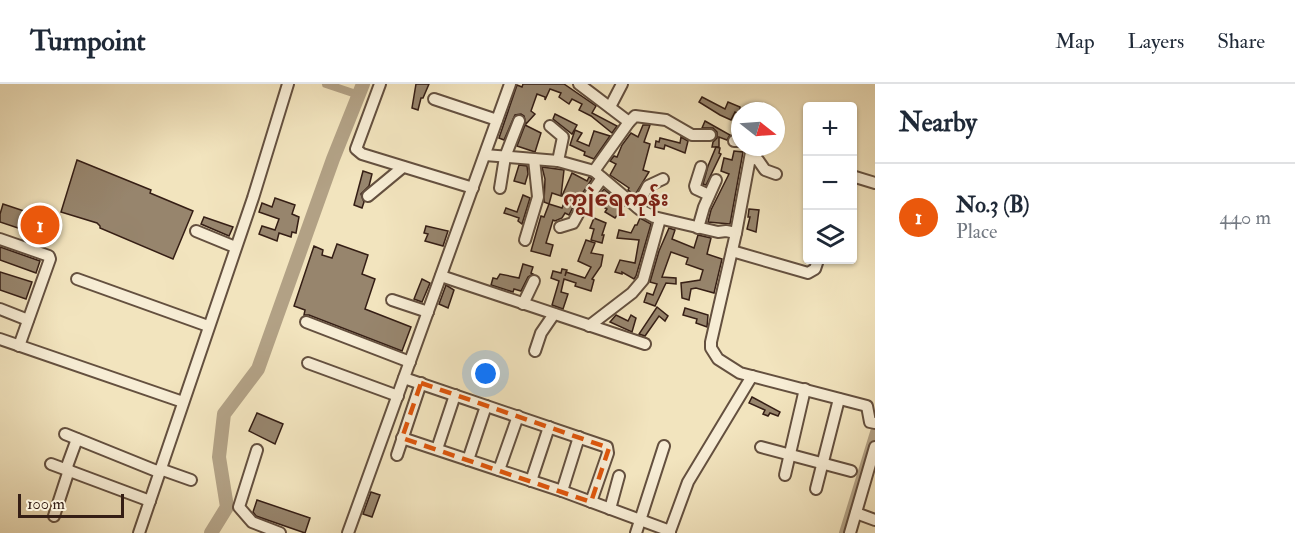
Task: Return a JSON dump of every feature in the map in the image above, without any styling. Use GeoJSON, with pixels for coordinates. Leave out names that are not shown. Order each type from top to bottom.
{"type":"FeatureCollection","features":[{"type":"Feature","properties":{"kind":"street"},"geometry":{"type":"LineString","coordinates":[[139,533],[288,84]]}},
{"type":"Feature","properties":{"kind":"street"},"geometry":{"type":"LineString","coordinates":[[380,84],[356,149],[362,154],[473,188]]}},
{"type":"Feature","properties":{"kind":"street"},"geometry":{"type":"LineString","coordinates":[[350,532],[510,84]]}},
{"type":"Feature","properties":{"kind":"street"},"geometry":{"type":"LineString","coordinates":[[610,107],[622,84]]}},
{"type":"Feature","properties":{"kind":"street"},"geometry":{"type":"LineString","coordinates":[[586,86],[629,122]]}},
{"type":"Feature","properties":{"kind":"street"},"geometry":{"type":"LineString","coordinates":[[434,99],[497,120]]}},
{"type":"Feature","properties":{"kind":"street"},"geometry":{"type":"LineString","coordinates":[[560,227],[573,224],[598,174],[629,122],[639,115],[669,122],[692,135],[710,135]]}},
{"type":"Feature","properties":{"kind":"street"},"geometry":{"type":"LineString","coordinates":[[500,188],[505,157],[519,121]]}},
{"type":"Feature","properties":{"kind":"street"},"geometry":{"type":"LineString","coordinates":[[550,126],[563,137],[558,160]]}},
{"type":"Feature","properties":{"kind":"street"},"geometry":{"type":"LineString","coordinates":[[485,154],[558,160],[598,174],[637,207],[660,219],[698,228],[735,233]]}},
{"type":"Feature","properties":{"kind":"street"},"geometry":{"type":"LineString","coordinates":[[751,156],[732,251],[714,324],[711,348],[722,362],[740,373],[867,406],[872,423]]}},
{"type":"Feature","properties":{"kind":"street"},"geometry":{"type":"LineString","coordinates":[[755,156],[765,170],[776,174]]}},
{"type":"Feature","properties":{"kind":"street"},"geometry":{"type":"LineString","coordinates":[[525,240],[538,197],[534,159]]}},
{"type":"Feature","properties":{"kind":"street"},"geometry":{"type":"LineString","coordinates":[[701,166],[695,186],[709,195]]}},
{"type":"Feature","properties":{"kind":"street"},"geometry":{"type":"LineString","coordinates":[[368,196],[403,167]]}},
{"type":"Feature","properties":{"kind":"street"},"geometry":{"type":"LineString","coordinates":[[857,178],[875,183]]}},
{"type":"Feature","properties":{"kind":"street"},"geometry":{"type":"LineString","coordinates":[[637,207],[648,186],[663,179]]}},
{"type":"Feature","properties":{"kind":"street"},"geometry":{"type":"LineString","coordinates":[[698,228],[716,180]]}},
{"type":"Feature","properties":{"kind":"street"},"geometry":{"type":"LineString","coordinates":[[589,326],[632,293],[643,280],[660,219]]}},
{"type":"Feature","properties":{"kind":"street"},"geometry":{"type":"LineString","coordinates":[[196,231],[235,247]]}},
{"type":"Feature","properties":{"kind":"street"},"geometry":{"type":"LineString","coordinates":[[0,239],[50,256],[19,345]]}},
{"type":"Feature","properties":{"kind":"street"},"geometry":{"type":"LineString","coordinates":[[732,251],[808,273],[815,269],[817,264]]}},
{"type":"Feature","properties":{"kind":"street"},"geometry":{"type":"LineString","coordinates":[[441,276],[645,344]]}},
{"type":"Feature","properties":{"kind":"street"},"geometry":{"type":"LineString","coordinates":[[77,279],[208,326]]}},
{"type":"Feature","properties":{"kind":"street"},"geometry":{"type":"LineString","coordinates":[[523,304],[534,281]]}},
{"type":"Feature","properties":{"kind":"street"},"geometry":{"type":"LineString","coordinates":[[392,300],[428,312]]}},
{"type":"Feature","properties":{"kind":"street"},"geometry":{"type":"LineString","coordinates":[[0,309],[28,320]]}},
{"type":"Feature","properties":{"kind":"street"},"geometry":{"type":"LineString","coordinates":[[536,351],[541,333],[554,314]]}},
{"type":"Feature","properties":{"kind":"street"},"geometry":{"type":"LineString","coordinates":[[306,322],[410,362]]}},
{"type":"Feature","properties":{"kind":"street"},"geometry":{"type":"LineString","coordinates":[[0,339],[183,402]]}},
{"type":"Feature","properties":{"kind":"street"},"geometry":{"type":"LineString","coordinates":[[308,363],[398,396]]}},
{"type":"Feature","properties":{"kind":"street"},"geometry":{"type":"LineString","coordinates":[[402,438],[562,491],[670,532],[688,482],[752,376]]}},
{"type":"Feature","properties":{"kind":"street"},"geometry":{"type":"LineString","coordinates":[[404,378],[609,448],[591,502]]}},
{"type":"Feature","properties":{"kind":"street"},"geometry":{"type":"LineString","coordinates":[[397,455],[421,383]]}},
{"type":"Feature","properties":{"kind":"street"},"geometry":{"type":"LineString","coordinates":[[785,475],[805,389]]}},
{"type":"Feature","properties":{"kind":"street"},"geometry":{"type":"LineString","coordinates":[[437,449],[455,395]]}},
{"type":"Feature","properties":{"kind":"street"},"geometry":{"type":"LineString","coordinates":[[816,489],[839,399]]}},
{"type":"Feature","properties":{"kind":"street"},"geometry":{"type":"LineString","coordinates":[[468,460],[486,406]]}},
{"type":"Feature","properties":{"kind":"street"},"geometry":{"type":"LineString","coordinates":[[499,470],[518,416]]}},
{"type":"Feature","properties":{"kind":"street"},"geometry":{"type":"LineString","coordinates":[[531,481],[549,427]]}},
{"type":"Feature","properties":{"kind":"street"},"geometry":{"type":"LineString","coordinates":[[65,434],[191,480]]}},
{"type":"Feature","properties":{"kind":"street"},"geometry":{"type":"LineString","coordinates":[[562,491],[579,437]]}},
{"type":"Feature","properties":{"kind":"street"},"geometry":{"type":"LineString","coordinates":[[54,516],[77,439]]}},
{"type":"Feature","properties":{"kind":"street"},"geometry":{"type":"LineString","coordinates":[[636,533],[664,446]]}},
{"type":"Feature","properties":{"kind":"street"},"geometry":{"type":"LineString","coordinates":[[761,447],[851,471]]}},
{"type":"Feature","properties":{"kind":"street"},"geometry":{"type":"LineString","coordinates":[[850,533],[875,449]]}},
{"type":"Feature","properties":{"kind":"street"},"geometry":{"type":"LineString","coordinates":[[257,450],[239,507],[252,522],[280,533]]}},
{"type":"Feature","properties":{"kind":"street"},"geometry":{"type":"LineString","coordinates":[[51,464],[150,501]]}},
{"type":"Feature","properties":{"kind":"street"},"geometry":{"type":"LineString","coordinates":[[610,509],[620,476]]}},
{"type":"Feature","properties":{"kind":"street"},"geometry":{"type":"LineString","coordinates":[[856,513],[875,520]]}},
{"type":"Feature","properties":{"kind":"highlighted area"},"geometry":{"type":"Polygon","coordinates":[[[421,383],[609,448],[591,502],[402,438],[421,383]]]}},
{"type":"Feature","properties":{"kind":"building"},"geometry":{"type":"Polygon","coordinates":[[[416,84],[429,84],[421,98],[418,110],[412,108],[416,84]]]}},
{"type":"Feature","properties":{"kind":"building"},"geometry":{"type":"Polygon","coordinates":[[[523,84],[564,84],[596,106],[592,113],[617,126],[612,133],[591,116],[579,110],[582,104],[572,99],[569,104],[559,97],[561,93],[550,89],[545,100],[545,97],[537,94],[531,111],[535,114],[526,124],[524,116],[515,115],[504,140],[499,138],[517,85],[522,87],[523,84]]]}},
{"type":"Feature","properties":{"kind":"building"},"geometry":{"type":"Polygon","coordinates":[[[702,97],[725,109],[728,102],[731,103],[731,120],[720,115],[699,102],[702,97]]]}},
{"type":"Feature","properties":{"kind":"building"},"geometry":{"type":"Polygon","coordinates":[[[555,114],[577,125],[572,134],[553,119],[555,114]]]}},
{"type":"Feature","properties":{"kind":"building"},"geometry":{"type":"Polygon","coordinates":[[[705,121],[730,135],[727,140],[719,137],[719,147],[712,147],[717,138],[717,132],[713,128],[702,128],[705,121]]]}},
{"type":"Feature","properties":{"kind":"building"},"geometry":{"type":"Polygon","coordinates":[[[525,125],[541,133],[535,152],[517,146],[525,125]]]}},
{"type":"Feature","properties":{"kind":"building"},"geometry":{"type":"Polygon","coordinates":[[[643,125],[650,125],[644,142],[650,144],[643,170],[649,172],[635,195],[610,175],[616,164],[610,161],[614,156],[617,157],[631,133],[638,137],[643,125]]]}},
{"type":"Feature","properties":{"kind":"building"},"geometry":{"type":"Polygon","coordinates":[[[575,130],[582,133],[577,141],[589,146],[594,131],[610,136],[594,159],[570,145],[575,130]]]}},
{"type":"Feature","properties":{"kind":"building"},"geometry":{"type":"Polygon","coordinates":[[[681,137],[688,141],[685,153],[665,145],[664,149],[655,147],[656,141],[659,142],[660,138],[680,143],[681,137]]]}},
{"type":"Feature","properties":{"kind":"building"},"geometry":{"type":"Polygon","coordinates":[[[716,147],[720,148],[719,153],[721,154],[706,185],[703,184],[716,147]]]}},
{"type":"Feature","properties":{"kind":"building"},"geometry":{"type":"Polygon","coordinates":[[[733,156],[742,156],[730,224],[708,222],[711,210],[729,174],[721,171],[724,158],[732,160],[733,156]]]}},
{"type":"Feature","properties":{"kind":"building"},"geometry":{"type":"Polygon","coordinates":[[[77,160],[151,190],[150,193],[193,211],[173,259],[100,228],[97,223],[61,212],[77,160]]]}},
{"type":"Feature","properties":{"kind":"building"},"geometry":{"type":"Polygon","coordinates":[[[519,165],[527,166],[528,174],[525,184],[514,181],[519,165]]]}},
{"type":"Feature","properties":{"kind":"building"},"geometry":{"type":"Polygon","coordinates":[[[542,167],[564,170],[561,196],[552,193],[549,204],[544,202],[545,179],[542,167]]]}},
{"type":"Feature","properties":{"kind":"building"},"geometry":{"type":"Polygon","coordinates":[[[363,171],[372,174],[369,186],[361,194],[364,202],[362,208],[354,205],[363,171]]]}},
{"type":"Feature","properties":{"kind":"building"},"geometry":{"type":"Polygon","coordinates":[[[572,173],[587,181],[589,177],[592,179],[582,194],[580,193],[569,215],[565,213],[562,218],[553,220],[546,243],[553,245],[550,256],[531,251],[541,216],[544,217],[549,204],[562,208],[566,198],[562,196],[572,173]]]}},
{"type":"Feature","properties":{"kind":"building"},"geometry":{"type":"Polygon","coordinates":[[[604,189],[624,206],[615,218],[605,212],[607,204],[597,198],[604,189]]]}},
{"type":"Feature","properties":{"kind":"building"},"geometry":{"type":"Polygon","coordinates":[[[523,195],[530,198],[522,224],[518,221],[519,218],[504,213],[506,208],[517,212],[523,195]]]}},
{"type":"Feature","properties":{"kind":"building"},"geometry":{"type":"Polygon","coordinates":[[[275,198],[295,205],[292,214],[299,217],[296,233],[292,232],[291,237],[279,233],[277,241],[259,234],[262,226],[275,230],[279,219],[259,212],[262,203],[272,207],[275,198]]]}},
{"type":"Feature","properties":{"kind":"building"},"geometry":{"type":"Polygon","coordinates":[[[3,204],[54,221],[48,238],[0,222],[3,204]]]}},
{"type":"Feature","properties":{"kind":"building"},"geometry":{"type":"Polygon","coordinates":[[[749,209],[759,210],[756,232],[747,229],[749,209]]]}},
{"type":"Feature","properties":{"kind":"building"},"geometry":{"type":"Polygon","coordinates":[[[204,217],[233,227],[229,236],[201,224],[204,217]]]}},
{"type":"Feature","properties":{"kind":"building"},"geometry":{"type":"Polygon","coordinates":[[[594,218],[606,223],[602,243],[591,240],[594,229],[590,228],[594,218]]]}},
{"type":"Feature","properties":{"kind":"building"},"geometry":{"type":"Polygon","coordinates":[[[640,218],[651,224],[634,279],[622,272],[622,274],[615,272],[620,260],[635,263],[639,240],[617,238],[619,230],[631,233],[640,218]]]}},
{"type":"Feature","properties":{"kind":"building"},"geometry":{"type":"Polygon","coordinates":[[[426,226],[448,231],[443,246],[425,241],[428,234],[424,233],[426,226]]]}},
{"type":"Feature","properties":{"kind":"building"},"geometry":{"type":"Polygon","coordinates":[[[669,228],[675,230],[672,239],[694,248],[698,235],[711,238],[707,254],[722,259],[714,293],[696,288],[691,289],[689,300],[682,298],[681,283],[700,280],[703,270],[686,264],[688,258],[671,252],[662,277],[676,278],[676,284],[666,283],[655,306],[644,302],[647,293],[653,295],[657,284],[650,282],[669,228]]]}},
{"type":"Feature","properties":{"kind":"building"},"geometry":{"type":"Polygon","coordinates":[[[586,240],[595,243],[591,253],[603,255],[601,266],[592,279],[594,280],[591,291],[575,286],[576,283],[564,279],[561,292],[568,294],[563,309],[552,305],[559,281],[551,278],[553,271],[561,273],[562,269],[567,270],[566,272],[585,278],[591,267],[578,261],[586,240]]]}},
{"type":"Feature","properties":{"kind":"building"},"geometry":{"type":"Polygon","coordinates":[[[337,244],[368,255],[362,274],[375,279],[365,309],[411,327],[402,351],[304,315],[305,310],[294,306],[314,246],[323,250],[322,255],[332,258],[337,244]]]}},
{"type":"Feature","properties":{"kind":"building"},"geometry":{"type":"Polygon","coordinates":[[[0,247],[40,261],[36,273],[0,260],[0,247]]]}},
{"type":"Feature","properties":{"kind":"building"},"geometry":{"type":"Polygon","coordinates":[[[523,264],[533,267],[531,273],[533,274],[528,277],[521,291],[514,289],[513,292],[491,285],[493,278],[497,279],[500,274],[519,278],[523,264]]]}},
{"type":"Feature","properties":{"kind":"building"},"geometry":{"type":"Polygon","coordinates":[[[0,272],[32,282],[26,299],[0,290],[0,272]]]}},
{"type":"Feature","properties":{"kind":"building"},"geometry":{"type":"Polygon","coordinates":[[[422,279],[430,283],[422,302],[414,299],[422,279]]]}},
{"type":"Feature","properties":{"kind":"building"},"geometry":{"type":"Polygon","coordinates":[[[446,285],[454,290],[448,308],[439,304],[446,285]]]}},
{"type":"Feature","properties":{"kind":"building"},"geometry":{"type":"Polygon","coordinates":[[[657,307],[668,316],[665,321],[659,316],[645,336],[639,334],[657,307]]]}},
{"type":"Feature","properties":{"kind":"building"},"geometry":{"type":"Polygon","coordinates":[[[685,308],[708,315],[707,327],[696,323],[697,319],[683,315],[685,308]]]}},
{"type":"Feature","properties":{"kind":"building"},"geometry":{"type":"Polygon","coordinates":[[[616,315],[628,321],[631,315],[636,318],[632,332],[610,322],[616,315]]]}},
{"type":"Feature","properties":{"kind":"building"},"geometry":{"type":"Polygon","coordinates":[[[752,397],[780,412],[778,416],[770,413],[768,416],[763,414],[765,410],[749,403],[752,397]]]}},
{"type":"Feature","properties":{"kind":"building"},"geometry":{"type":"Polygon","coordinates":[[[257,413],[283,424],[275,444],[249,431],[257,413]]]}},
{"type":"Feature","properties":{"kind":"building"},"geometry":{"type":"Polygon","coordinates":[[[371,492],[380,495],[372,517],[363,514],[371,492]]]}},
{"type":"Feature","properties":{"kind":"building"},"geometry":{"type":"Polygon","coordinates":[[[257,500],[310,518],[305,533],[256,516],[253,512],[257,500]]]}},
{"type":"Feature","properties":{"kind":"waterway"},"geometry":{"type":"LineString","coordinates":[[326,84],[359,95]]}},
{"type":"Feature","properties":{"kind":"waterway"},"geometry":{"type":"LineString","coordinates":[[211,533],[227,507],[219,457],[224,414],[258,369],[333,159],[363,84]]}},
{"type":"Feature","properties":{"kind":"waterway"},"geometry":{"type":"LineString","coordinates":[[843,533],[875,429]]}},
{"type":"Feature","properties":{"kind":"place","name":"No.3 (B)"},"geometry":{"type":"Point","coordinates":[40,225]}},
{"type":"Feature","properties":{"kind":"district","name":"ကျွဲရေကုန်း"},"geometry":{"type":"Point","coordinates":[616,198]}}]}
